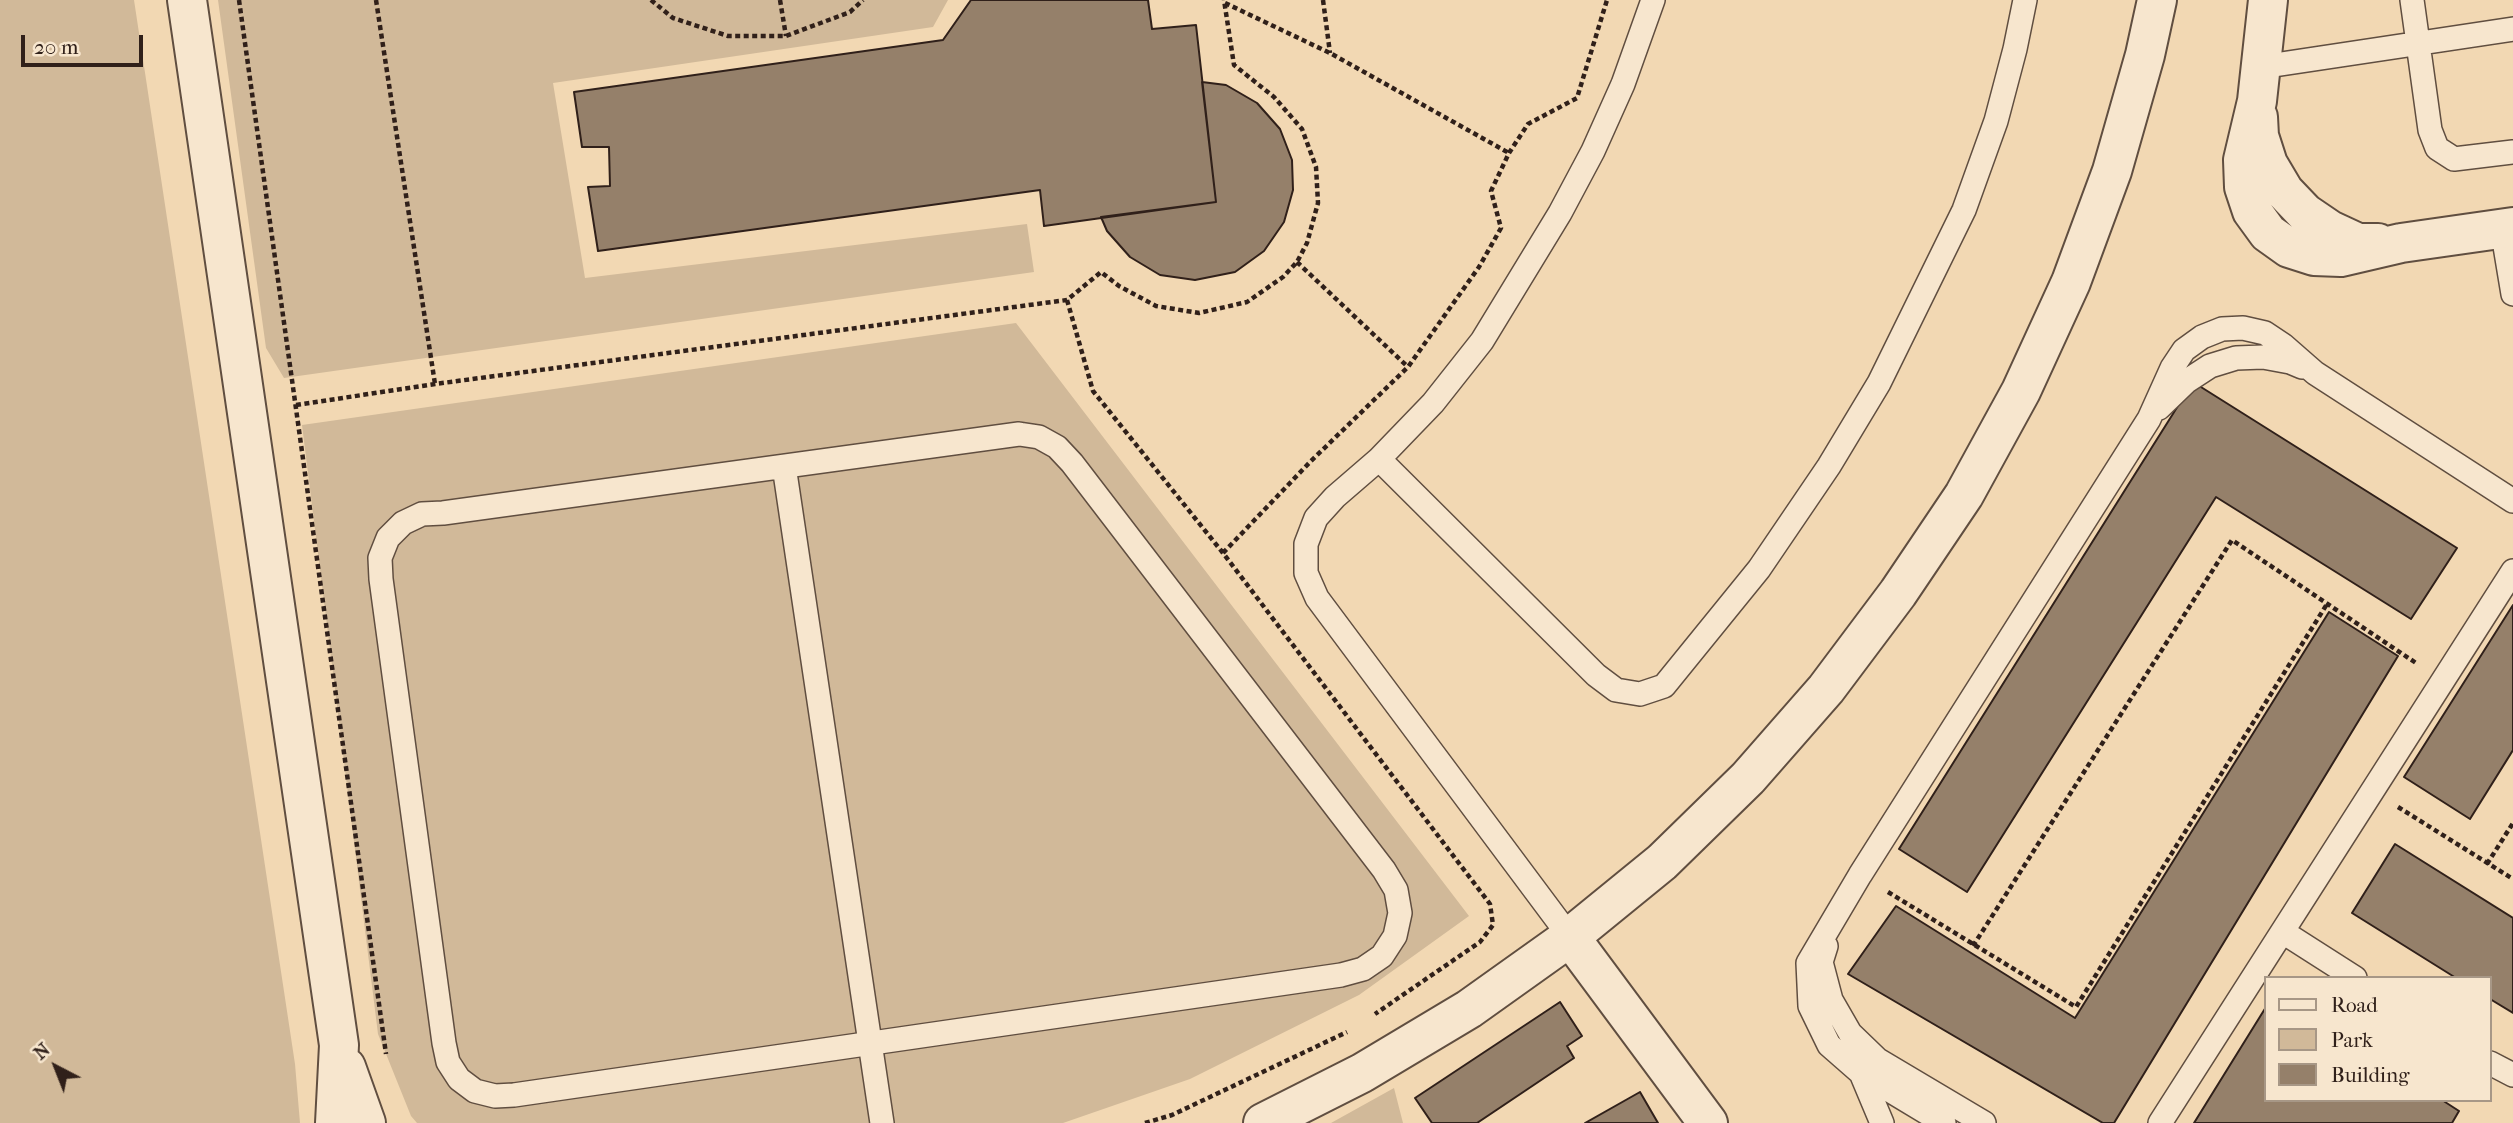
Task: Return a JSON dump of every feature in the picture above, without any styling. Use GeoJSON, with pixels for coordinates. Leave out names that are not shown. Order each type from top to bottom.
{"type":"FeatureCollection","features":[{"type":"Feature","properties":{"kind":"street"},"geometry":{"type":"LineString","coordinates":[[187,0],[338,1045],[335,1123]]}},
{"type":"Feature","properties":{"kind":"street"},"geometry":{"type":"LineString","coordinates":[[1263,1123],[1362,1073],[1469,1009],[1570,937],[1662,862],[1756,768],[1834,678],[1898,593],[1964,495],[2021,391],[2071,282],[2112,171],[2145,55],[2157,0]]}},
{"type":"Feature","properties":{"kind":"street"},"geometry":{"type":"LineString","coordinates":[[2268,0],[2259,84],[2243,160],[2244,187],[2252,212],[2268,233],[2289,248],[2314,256],[2341,257],[2402,243],[2508,228]]}},
{"type":"Feature","properties":{"kind":"street"},"geometry":{"type":"LineString","coordinates":[[1570,937],[1707,1123]]}},
{"type":"Feature","properties":{"kind":"street"},"geometry":{"type":"LineString","coordinates":[[338,1045],[366,1123]]}},
{"type":"Feature","properties":{"kind":"lane"},"geometry":{"type":"LineString","coordinates":[[1570,937],[1317,598],[1306,573],[1306,544],[1316,518],[1433,403],[1474,351],[1524,274],[1593,151],[1623,84],[1653,0]]}},
{"type":"Feature","properties":{"kind":"lane"},"geometry":{"type":"LineString","coordinates":[[1379,459],[1596,675],[1616,690],[1640,694],[1664,686],[1759,569],[1829,466],[1879,383],[1964,210],[1996,121],[2025,0]]}},
{"type":"Feature","properties":{"kind":"lane"},"geometry":{"type":"LineString","coordinates":[[2412,0],[2430,130],[2437,149],[2454,159],[2513,152]]}},
{"type":"Feature","properties":{"kind":"lane"},"geometry":{"type":"LineString","coordinates":[[2259,84],[2417,44],[2513,29]]}},
{"type":"Feature","properties":{"kind":"lane"},"geometry":{"type":"LineString","coordinates":[[2508,228],[2513,294]]}},
{"type":"Feature","properties":{"kind":"lane"},"geometry":{"type":"LineString","coordinates":[[1944,1123],[1861,1073],[1829,1045],[1810,1006],[1808,963],[1860,875],[2149,419],[2172,368],[2184,351],[2202,337],[2222,329],[2243,328],[2265,334],[2283,345],[2315,373],[2513,501]]}},
{"type":"Feature","properties":{"kind":"lane"},"geometry":{"type":"LineString","coordinates":[[2149,419],[2187,381],[2210,366],[2236,358],[2263,357],[2290,362],[2315,373]]}},
{"type":"Feature","properties":{"kind":"lane"},"geometry":{"type":"LineString","coordinates":[[1018,433],[1040,438],[1058,447],[1384,870],[1396,890],[1400,913],[1395,936],[1382,956],[1363,969],[1341,975],[527,1093],[495,1096],[475,1091],[459,1079],[448,1062],[444,1043],[381,579],[380,558],[388,538],[403,523],[422,514],[784,466],[1018,433]]}},
{"type":"Feature","properties":{"kind":"lane"},"geometry":{"type":"LineString","coordinates":[[784,466],[882,1123]]}},
{"type":"Feature","properties":{"kind":"lane"},"geometry":{"type":"LineString","coordinates":[[2160,1123],[2513,571]]}},
{"type":"Feature","properties":{"kind":"lane"},"geometry":{"type":"LineString","coordinates":[[1834,918],[1822,962],[1831,1000],[1850,1033],[1878,1060],[1969,1119]]}},
{"type":"Feature","properties":{"kind":"lane"},"geometry":{"type":"LineString","coordinates":[[2283,932],[2352,976]]}},
{"type":"Feature","properties":{"kind":"lane"},"geometry":{"type":"LineString","coordinates":[[1861,1073],[1882,1123]]}},
{"type":"Feature","properties":{"kind":"path"},"geometry":{"type":"LineString","coordinates":[[239,0],[387,1059]]}},
{"type":"Feature","properties":{"kind":"path"},"geometry":{"type":"LineString","coordinates":[[376,0],[436,384]]}},
{"type":"Feature","properties":{"kind":"path"},"geometry":{"type":"LineString","coordinates":[[650,0],[673,18],[728,36],[786,36],[850,12],[863,0]]}},
{"type":"Feature","properties":{"kind":"path"},"geometry":{"type":"LineString","coordinates":[[780,0],[786,36]]}},
{"type":"Feature","properties":{"kind":"path"},"geometry":{"type":"LineString","coordinates":[[1323,0],[1330,53]]}},
{"type":"Feature","properties":{"kind":"path"},"geometry":{"type":"LineString","coordinates":[[1223,553],[1311,461],[1408,367],[1479,267],[1501,228],[1491,191],[1509,153],[1528,124],[1577,98],[1607,0]]}},
{"type":"Feature","properties":{"kind":"path"},"geometry":{"type":"LineString","coordinates":[[296,405],[1067,300],[1101,272],[1119,286],[1156,306],[1199,313],[1247,302],[1283,277],[1297,262],[1307,243],[1318,203],[1316,167],[1302,128],[1274,97],[1234,65],[1224,1]]}},
{"type":"Feature","properties":{"kind":"path"},"geometry":{"type":"LineString","coordinates":[[1224,1],[1330,53],[1509,153]]}},
{"type":"Feature","properties":{"kind":"path"},"geometry":{"type":"LineString","coordinates":[[1297,262],[1408,367]]}},
{"type":"Feature","properties":{"kind":"path"},"geometry":{"type":"LineString","coordinates":[[1973,946],[2232,540],[2443,681]]}},
{"type":"Feature","properties":{"kind":"path"},"geometry":{"type":"LineString","coordinates":[[1860,875],[2076,1007],[2327,604]]}},
{"type":"Feature","properties":{"kind":"path"},"geometry":{"type":"LineString","coordinates":[[2372,791],[2513,879]]}},
{"type":"Feature","properties":{"kind":"path"},"geometry":{"type":"LineString","coordinates":[[2487,864],[2513,823]]}},
{"type":"Feature","properties":{"kind":"green space"},"geometry":{"type":"Polygon","coordinates":[[[0,0],[134,0],[295,1064],[300,1123],[0,1123],[0,0]]]}},
{"type":"Feature","properties":{"kind":"green space"},"geometry":{"type":"Polygon","coordinates":[[[218,0],[948,0],[933,27],[553,83],[585,278],[1027,224],[1034,272],[284,378],[266,348],[218,0]]]}},
{"type":"Feature","properties":{"kind":"green space"},"geometry":{"type":"Polygon","coordinates":[[[1016,323],[1469,916],[1359,995],[1190,1079],[1063,1123],[417,1123],[411,1116],[378,1034],[302,425],[1016,323]]]}},
{"type":"Feature","properties":{"kind":"green space"},"geometry":{"type":"Polygon","coordinates":[[[1394,1088],[1403,1123],[1331,1123],[1394,1088]]]}},
{"type":"Feature","properties":{"kind":"building"},"geometry":{"type":"Polygon","coordinates":[[[971,0],[1148,0],[1152,29],[1196,25],[1216,202],[1044,226],[1040,190],[598,251],[588,187],[610,186],[609,147],[582,147],[574,92],[943,40],[971,0]]]}},
{"type":"Feature","properties":{"kind":"building"},"geometry":{"type":"Polygon","coordinates":[[[1202,82],[1226,85],[1257,103],[1280,129],[1292,160],[1293,190],[1284,222],[1264,251],[1235,272],[1195,280],[1160,275],[1130,257],[1107,231],[1101,217],[1216,202],[1202,82]]]}},
{"type":"Feature","properties":{"kind":"building"},"geometry":{"type":"Polygon","coordinates":[[[2193,382],[2457,548],[2411,619],[2216,497],[1967,892],[1899,849],[2193,382]]]}},
{"type":"Feature","properties":{"kind":"building"},"geometry":{"type":"Polygon","coordinates":[[[2513,605],[2513,750],[2470,819],[2404,777],[2513,605]]]}},
{"type":"Feature","properties":{"kind":"building"},"geometry":{"type":"Polygon","coordinates":[[[2329,612],[2398,656],[2114,1123],[2103,1123],[1848,974],[1896,906],[2075,1018],[2329,612]]]}},
{"type":"Feature","properties":{"kind":"building"},"geometry":{"type":"Polygon","coordinates":[[[2395,844],[2513,918],[2513,1013],[2492,1000],[2492,976],[2453,976],[2352,913],[2395,844]]]}},
{"type":"Feature","properties":{"kind":"building"},"geometry":{"type":"Polygon","coordinates":[[[1560,1002],[1582,1036],[1567,1046],[1574,1058],[1477,1123],[1432,1123],[1415,1098],[1560,1002]]]}},
{"type":"Feature","properties":{"kind":"building"},"geometry":{"type":"Polygon","coordinates":[[[2264,1010],[2264,1102],[2445,1102],[2459,1111],[2452,1123],[2194,1123],[2264,1010]]]}},
{"type":"Feature","properties":{"kind":"building"},"geometry":{"type":"Polygon","coordinates":[[[1640,1092],[1658,1123],[1585,1123],[1640,1092]]]}}]}
